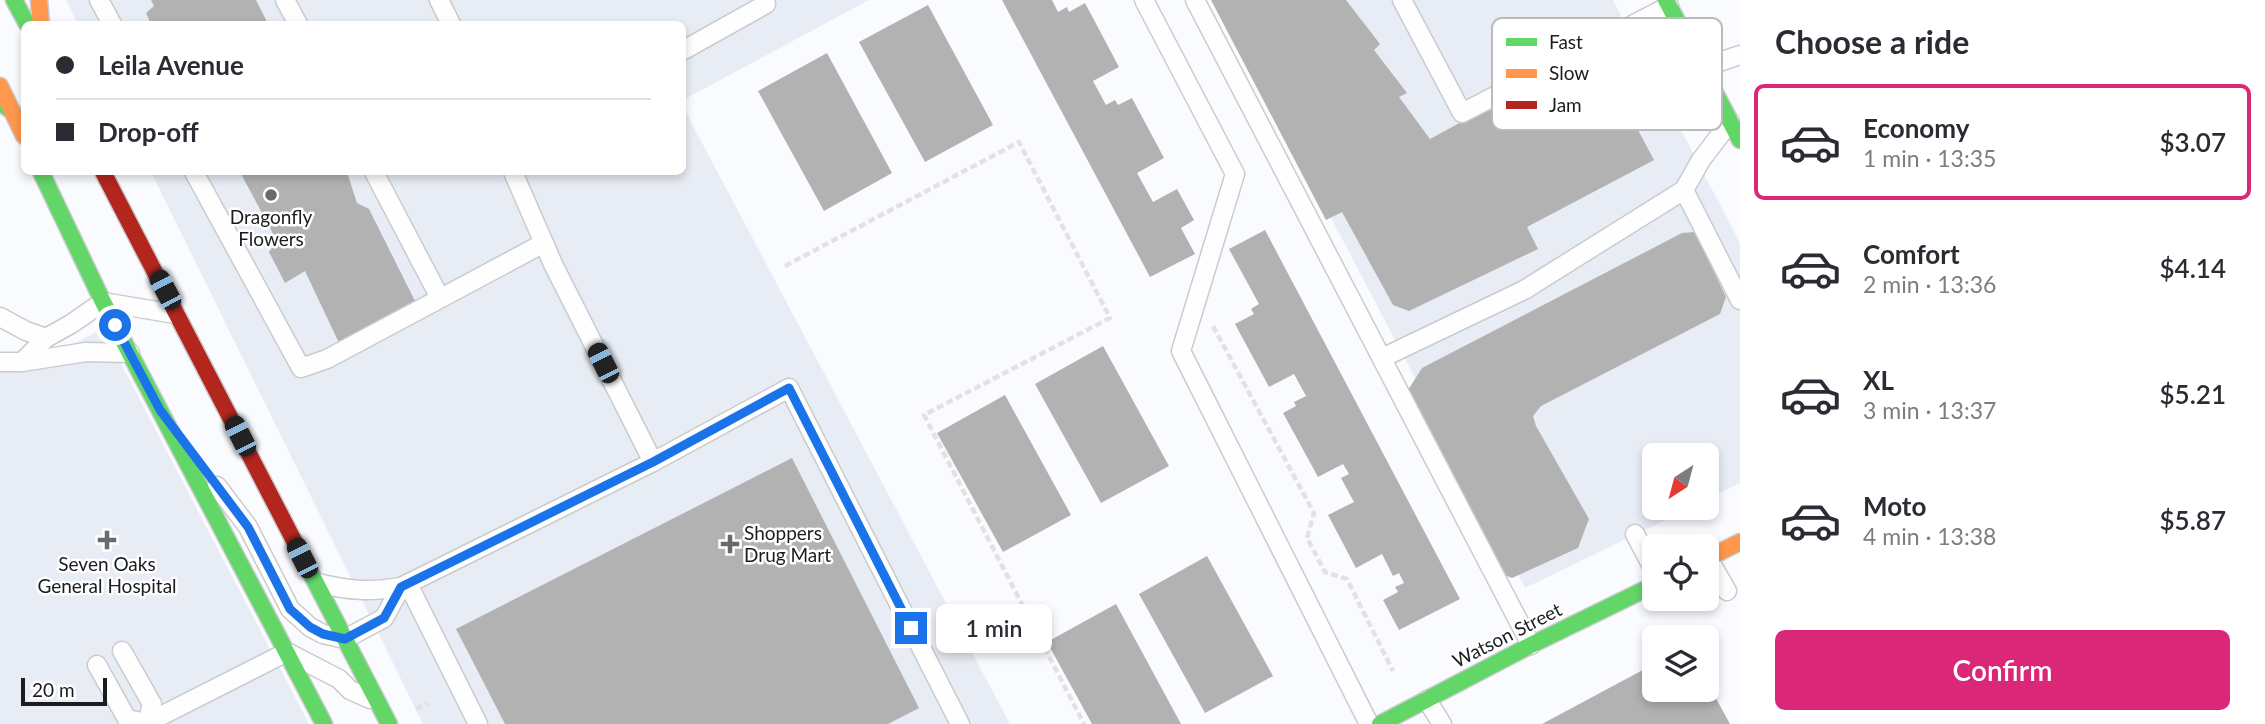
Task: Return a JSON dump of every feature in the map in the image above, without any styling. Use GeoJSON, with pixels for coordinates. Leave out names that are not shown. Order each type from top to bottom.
{"type":"FeatureCollection","features":[{"type":"Feature","properties":{"kind":"street"},"geometry":{"type":"LineString","coordinates":[[14,0],[25,21]]}},
{"type":"Feature","properties":{"kind":"street"},"geometry":{"type":"LineString","coordinates":[[39,0],[41,21]]}},
{"type":"Feature","properties":{"kind":"street"},"geometry":{"type":"LineString","coordinates":[[0,86],[7,108],[21,131]]}},
{"type":"Feature","properties":{"kind":"street"},"geometry":{"type":"LineString","coordinates":[[1722,107],[1740,140]]}},
{"type":"Feature","properties":{"kind":"street"},"geometry":{"type":"LineString","coordinates":[[42,175],[103,302],[322,719]]}},
{"type":"Feature","properties":{"kind":"street"},"geometry":{"type":"LineString","coordinates":[[105,175],[390,724]]}},
{"type":"Feature","properties":{"kind":"street"},"geometry":{"type":"LineString","coordinates":[[1719,552],[1740,542]]}},
{"type":"Feature","properties":{"kind":"street","name":"Watson Street"},"geometry":{"type":"LineString","coordinates":[[1380,724],[1642,591]]}},
{"type":"Feature","properties":{"kind":"lane"},"geometry":{"type":"LineString","coordinates":[[99,0],[110,21]]}},
{"type":"Feature","properties":{"kind":"lane"},"geometry":{"type":"LineString","coordinates":[[285,0],[296,21]]}},
{"type":"Feature","properties":{"kind":"lane"},"geometry":{"type":"LineString","coordinates":[[439,0],[450,21]]}},
{"type":"Feature","properties":{"kind":"lane"},"geometry":{"type":"LineString","coordinates":[[1144,0],[1235,174],[1181,351],[1368,724]]}},
{"type":"Feature","properties":{"kind":"lane"},"geometry":{"type":"LineString","coordinates":[[1195,0],[1531,645]]}},
{"type":"Feature","properties":{"kind":"lane"},"geometry":{"type":"LineString","coordinates":[[1402,0],[1462,113],[1492,97]]}},
{"type":"Feature","properties":{"kind":"lane"},"geometry":{"type":"LineString","coordinates":[[686,49],[769,1]]}},
{"type":"Feature","properties":{"kind":"lane"},"geometry":{"type":"LineString","coordinates":[[1640,18],[1668,3]]}},
{"type":"Feature","properties":{"kind":"lane"},"geometry":{"type":"LineString","coordinates":[[1722,61],[1740,55]]}},
{"type":"Feature","properties":{"kind":"lane"},"geometry":{"type":"LineString","coordinates":[[1382,358],[1524,290],[1684,190],[1701,160],[1730,122]]}},
{"type":"Feature","properties":{"kind":"lane"},"geometry":{"type":"LineString","coordinates":[[196,175],[302,369],[327,359],[544,243]]}},
{"type":"Feature","properties":{"kind":"lane"},"geometry":{"type":"LineString","coordinates":[[376,175],[440,298]]}},
{"type":"Feature","properties":{"kind":"lane"},"geometry":{"type":"LineString","coordinates":[[514,175],[544,243],[653,462]]}},
{"type":"Feature","properties":{"kind":"lane"},"geometry":{"type":"LineString","coordinates":[[1684,190],[1740,300]]}},
{"type":"Feature","properties":{"kind":"lane"},"geometry":{"type":"LineString","coordinates":[[22,362],[46,338],[103,302],[177,314]]}},
{"type":"Feature","properties":{"kind":"lane"},"geometry":{"type":"LineString","coordinates":[[0,317],[46,338]]}},
{"type":"Feature","properties":{"kind":"lane"},"geometry":{"type":"LineString","coordinates":[[0,362],[22,362],[86,352],[130,354]]}},
{"type":"Feature","properties":{"kind":"lane"},"geometry":{"type":"LineString","coordinates":[[315,582],[347,590],[372,592],[405,585],[653,462],[789,388],[960,724]]}},
{"type":"Feature","properties":{"kind":"lane"},"geometry":{"type":"LineString","coordinates":[[160,410],[248,527],[290,609],[316,631],[345,639],[384,618],[405,585]]}},
{"type":"Feature","properties":{"kind":"lane"},"geometry":{"type":"LineString","coordinates":[[1635,534],[1642,547]]}},
{"type":"Feature","properties":{"kind":"lane"},"geometry":{"type":"LineString","coordinates":[[1719,578],[1727,591]]}},
{"type":"Feature","properties":{"kind":"lane"},"geometry":{"type":"LineString","coordinates":[[405,585],[478,724]]}},
{"type":"Feature","properties":{"kind":"lane"},"geometry":{"type":"LineString","coordinates":[[122,651],[152,704],[146,724]]}},
{"type":"Feature","properties":{"kind":"lane"},"geometry":{"type":"LineString","coordinates":[[97,665],[127,719],[146,724],[287,652],[340,679],[350,690],[379,703]]}},
{"type":"Feature","properties":{"kind":"lane"},"geometry":{"type":"LineString","coordinates":[[1427,700],[1442,724]]}},
{"type":"Feature","properties":{"kind":"lane"},"geometry":{"type":"LineString","coordinates":[[298,724],[322,719]]}},
{"type":"Feature","properties":{"kind":"path"},"geometry":{"type":"LineString","coordinates":[[785,266],[1019,142],[1110,318],[924,415],[1084,724]]}},
{"type":"Feature","properties":{"kind":"path"},"geometry":{"type":"LineString","coordinates":[[1213,326],[1314,513],[1307,538],[1325,572],[1347,579],[1393,671]]}},
{"type":"Feature","properties":{"kind":"shaded area"},"geometry":{"type":"Polygon","coordinates":[[[66,0],[869,0],[686,98],[686,21],[76,21],[66,0]]]}},
{"type":"Feature","properties":{"kind":"shaded area"},"geometry":{"type":"Polygon","coordinates":[[[1217,0],[1613,0],[1622,18],[1492,18],[1492,130],[1681,130],[1740,243],[1740,483],[1719,494],[1719,443],[1642,443],[1642,520],[1665,520],[1525,588],[1217,0]]]}},
{"type":"Feature","properties":{"kind":"shaded area"},"geometry":{"type":"Polygon","coordinates":[[[686,113],[1010,724],[423,724],[152,175],[686,175],[686,113]]]}},
{"type":"Feature","properties":{"kind":"shaded area","name":"Seven Oaks General Hospital"},"geometry":{"type":"Polygon","coordinates":[[[103,329],[309,724],[0,724],[0,356],[52,354],[103,329]]]}},
{"type":"Feature","properties":{"kind":"building"},"geometry":{"type":"Polygon","coordinates":[[[151,0],[256,0],[266,21],[150,21],[146,13],[154,6],[151,0]]]}},
{"type":"Feature","properties":{"kind":"building"},"geometry":{"type":"Polygon","coordinates":[[[1002,0],[1052,0],[1058,12],[1067,7],[1069,12],[1085,3],[1119,67],[1093,81],[1106,105],[1115,100],[1118,105],[1132,98],[1164,158],[1137,173],[1153,202],[1177,189],[1194,220],[1181,228],[1195,254],[1150,277],[1002,0]]]}},
{"type":"Feature","properties":{"kind":"building"},"geometry":{"type":"Polygon","coordinates":[[[1211,0],[1346,0],[1380,44],[1374,50],[1407,93],[1399,97],[1430,139],[1492,105],[1492,130],[1638,130],[1654,160],[1527,227],[1538,249],[1409,311],[1393,305],[1342,212],[1326,220],[1211,0]]]}},
{"type":"Feature","properties":{"kind":"building"},"geometry":{"type":"Polygon","coordinates":[[[928,5],[993,125],[925,162],[859,42],[928,5]]]}},
{"type":"Feature","properties":{"kind":"building"},"geometry":{"type":"Polygon","coordinates":[[[827,53],[892,173],[824,211],[758,91],[827,53]]]}},
{"type":"Feature","properties":{"kind":"building"},"geometry":{"type":"Polygon","coordinates":[[[242,175],[348,175],[357,203],[369,209],[417,305],[339,343],[305,271],[285,283],[269,252],[277,241],[242,175]]]}},
{"type":"Feature","properties":{"kind":"building"},"geometry":{"type":"Polygon","coordinates":[[[1265,230],[1460,599],[1399,630],[1383,600],[1398,592],[1395,587],[1404,583],[1399,573],[1393,576],[1382,554],[1356,568],[1328,515],[1354,502],[1341,478],[1349,474],[1343,464],[1318,477],[1283,413],[1296,406],[1294,402],[1306,396],[1294,374],[1269,387],[1235,324],[1254,314],[1251,309],[1259,304],[1229,249],[1265,230]]]}},
{"type":"Feature","properties":{"kind":"building"},"geometry":{"type":"Polygon","coordinates":[[[1695,232],[1726,297],[1720,314],[1541,406],[1533,416],[1536,426],[1589,519],[1578,548],[1512,578],[1504,575],[1408,390],[1422,368],[1682,233],[1695,232]]]}},
{"type":"Feature","properties":{"kind":"building"},"geometry":{"type":"Polygon","coordinates":[[[1103,346],[1169,466],[1101,503],[1035,384],[1103,346]]]}},
{"type":"Feature","properties":{"kind":"building"},"geometry":{"type":"Polygon","coordinates":[[[1005,395],[1071,515],[1003,552],[937,433],[1005,395]]]}},
{"type":"Feature","properties":{"kind":"building","name":"Shoppers Drug Mart"},"geometry":{"type":"Polygon","coordinates":[[[792,458],[919,708],[888,724],[505,724],[456,629],[792,458]]]}},
{"type":"Feature","properties":{"kind":"building"},"geometry":{"type":"Polygon","coordinates":[[[1207,556],[1273,676],[1205,713],[1139,594],[1207,556]]]}},
{"type":"Feature","properties":{"kind":"building"},"geometry":{"type":"Polygon","coordinates":[[[1116,604],[1181,724],[1092,724],[1047,642],[1116,604]]]}},
{"type":"Feature","properties":{"kind":"building"},"geometry":{"type":"Polygon","coordinates":[[[1642,670],[1642,702],[1718,702],[1730,724],[1542,724],[1642,670]]]}},
{"type":"Feature","properties":{"kind":"traffic: fast"},"geometry":{"type":"LineString","coordinates":[[14,0],[25,21]]}},
{"type":"Feature","properties":{"kind":"traffic: fast"},"geometry":{"type":"LineString","coordinates":[[1666,0],[1676,18]]}},
{"type":"Feature","properties":{"kind":"traffic: fast"},"geometry":{"type":"LineString","coordinates":[[0,102],[13,112]]}},
{"type":"Feature","properties":{"kind":"traffic: fast"},"geometry":{"type":"LineString","coordinates":[[1722,106],[1740,140]]}},
{"type":"Feature","properties":{"kind":"traffic: fast"},"geometry":{"type":"LineString","coordinates":[[42,175],[103,302],[324,724]]}},
{"type":"Feature","properties":{"kind":"traffic: fast"},"geometry":{"type":"LineString","coordinates":[[305,562],[389,724]]}},
{"type":"Feature","properties":{"kind":"traffic: fast"},"geometry":{"type":"LineString","coordinates":[[1380,724],[1642,591]]}},
{"type":"Feature","properties":{"kind":"traffic: slow"},"geometry":{"type":"LineString","coordinates":[[39,0],[41,21]]}},
{"type":"Feature","properties":{"kind":"traffic: slow"},"geometry":{"type":"LineString","coordinates":[[0,86],[21,130]]}},
{"type":"Feature","properties":{"kind":"traffic: slow"},"geometry":{"type":"LineString","coordinates":[[1719,552],[1740,542]]}},
{"type":"Feature","properties":{"kind":"traffic: jam"},"geometry":{"type":"LineString","coordinates":[[105,175],[305,562]]}},
{"type":"Feature","properties":{"kind":"place","name":"Dragonfly Flowers"},"geometry":{"type":"Point","coordinates":[271,195]}},
{"type":"Feature","properties":{"kind":"place","name":"Seven Oaks General Hospital"},"geometry":{"type":"Point","coordinates":[107,540]}},
{"type":"Feature","properties":{"kind":"place","name":"Shoppers Drug Mart"},"geometry":{"type":"Point","coordinates":[730,544]}},
{"type":"Feature","properties":{"kind":"route"},"geometry":{"type":"LineString","coordinates":[[115,325],[160,410],[248,527],[290,609],[310,627],[323,634],[345,639],[384,618],[401,587],[653,462],[789,388],[911,628]]}}]}
